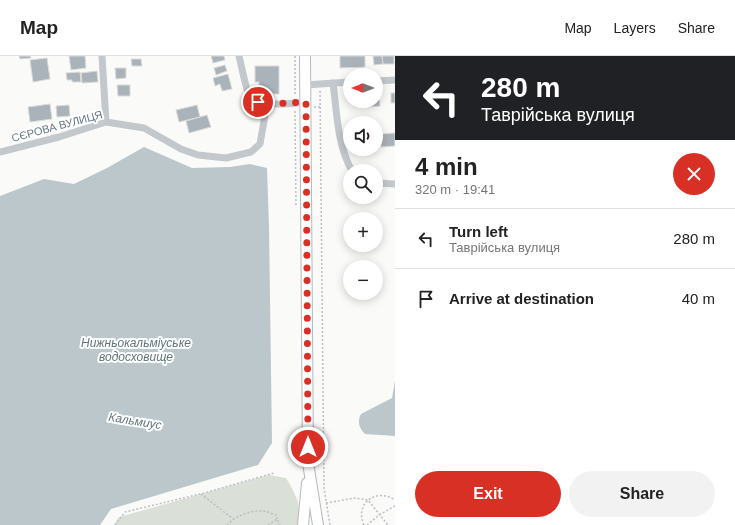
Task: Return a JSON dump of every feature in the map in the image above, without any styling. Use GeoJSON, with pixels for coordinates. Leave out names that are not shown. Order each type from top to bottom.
{"type":"FeatureCollection","features":[{"type":"Feature","properties":{"kind":"main road"},"geometry":{"type":"LineString","coordinates":[[303,525],[309,466],[305,56]]}},
{"type":"Feature","properties":{"kind":"main road"},"geometry":{"type":"LineString","coordinates":[[309,466],[318,525]]}},
{"type":"Feature","properties":{"kind":"street"},"geometry":{"type":"LineString","coordinates":[[102,56],[106,122]]}},
{"type":"Feature","properties":{"kind":"street"},"geometry":{"type":"LineString","coordinates":[[239,56],[250,95],[258,102],[267,104],[306,102]]}},
{"type":"Feature","properties":{"kind":"street"},"geometry":{"type":"LineString","coordinates":[[383,81],[395,80]]}},
{"type":"Feature","properties":{"kind":"street"},"geometry":{"type":"LineString","coordinates":[[306,85],[343,82]]}},
{"type":"Feature","properties":{"kind":"street"},"geometry":{"type":"LineString","coordinates":[[333,83],[341,144],[348,164]]}},
{"type":"Feature","properties":{"kind":"street","name":"СЄРОВА ВУЛИЦЯ"},"geometry":{"type":"LineString","coordinates":[[0,152],[59,137],[106,122],[144,128],[181,149],[198,154],[226,158],[252,152],[260,144],[267,104]]}},
{"type":"Feature","properties":{"kind":"street"},"geometry":{"type":"LineString","coordinates":[[383,183],[395,184]]}},
{"type":"Feature","properties":{"kind":"path"},"geometry":{"type":"LineString","coordinates":[[295,56],[295,102]]}},
{"type":"Feature","properties":{"kind":"path"},"geometry":{"type":"LineString","coordinates":[[320,85],[324,488],[330,525]]}},
{"type":"Feature","properties":{"kind":"path"},"geometry":{"type":"LineString","coordinates":[[115,525],[125,512],[201,494],[274,472]]}},
{"type":"Feature","properties":{"kind":"path"},"geometry":{"type":"LineString","coordinates":[[201,494],[233,519]]}},
{"type":"Feature","properties":{"kind":"path"},"geometry":{"type":"LineString","coordinates":[[364,525],[361,515],[362,508],[368,500],[382,495],[389,496],[395,500]]}},
{"type":"Feature","properties":{"kind":"path"},"geometry":{"type":"LineString","coordinates":[[326,503],[355,498],[368,500],[388,525]]}},
{"type":"Feature","properties":{"kind":"path"},"geometry":{"type":"LineString","coordinates":[[367,525],[379,515],[395,506]]}},
{"type":"Feature","properties":{"kind":"path"},"geometry":{"type":"LineString","coordinates":[[227,525],[233,519],[244,514],[263,511],[276,515],[280,525]]}},
{"type":"Feature","properties":{"kind":"path"},"geometry":{"type":"LineString","coordinates":[[268,525],[277,519]]}},
{"type":"Feature","properties":{"kind":"shaded area"},"geometry":{"type":"Polygon","coordinates":[[[269,475],[286,478],[299,506],[300,512],[298,525],[114,525],[119,517],[269,475]]]}},
{"type":"Feature","properties":{"kind":"water","name":"Нижньокальміуське водосховище"},"geometry":{"type":"Polygon","coordinates":[[[144,147],[192,168],[230,167],[250,164],[267,168],[272,443],[258,465],[111,509],[100,525],[0,525],[0,196],[44,179],[74,184],[107,168],[144,147]]]}},
{"type":"Feature","properties":{"kind":"water"},"geometry":{"type":"Polygon","coordinates":[[[395,381],[395,436],[365,434],[359,424],[361,414],[392,398],[395,381]]]}},
{"type":"Feature","properties":{"kind":"building"},"geometry":{"type":"Polygon","coordinates":[[[19,56],[30,56],[31,58],[20,59],[19,56]]]}},
{"type":"Feature","properties":{"kind":"building"},"geometry":{"type":"Polygon","coordinates":[[[69,56],[85,56],[86,68],[71,70],[69,56]]]}},
{"type":"Feature","properties":{"kind":"building"},"geometry":{"type":"Polygon","coordinates":[[[211,56],[224,56],[225,60],[213,63],[211,56]]]}},
{"type":"Feature","properties":{"kind":"building"},"geometry":{"type":"Polygon","coordinates":[[[340,56],[365,56],[365,67],[340,68],[340,56]]]}},
{"type":"Feature","properties":{"kind":"building"},"geometry":{"type":"Polygon","coordinates":[[[373,56],[382,56],[383,64],[374,65],[373,56]]]}},
{"type":"Feature","properties":{"kind":"building"},"geometry":{"type":"Polygon","coordinates":[[[382,56],[394,56],[394,64],[383,64],[382,56]]]}},
{"type":"Feature","properties":{"kind":"building"},"geometry":{"type":"Polygon","coordinates":[[[47,58],[50,79],[33,82],[30,60],[47,58]]]}},
{"type":"Feature","properties":{"kind":"building"},"geometry":{"type":"Polygon","coordinates":[[[131,59],[141,59],[142,66],[132,66],[131,59]]]}},
{"type":"Feature","properties":{"kind":"building"},"geometry":{"type":"Polygon","coordinates":[[[225,65],[227,71],[216,75],[214,68],[225,65]]]}},
{"type":"Feature","properties":{"kind":"building"},"geometry":{"type":"Polygon","coordinates":[[[255,66],[279,66],[279,94],[259,94],[259,82],[255,82],[255,66]]]}},
{"type":"Feature","properties":{"kind":"building"},"geometry":{"type":"Polygon","coordinates":[[[115,68],[126,68],[126,78],[116,79],[115,68]]]}},
{"type":"Feature","properties":{"kind":"building"},"geometry":{"type":"Polygon","coordinates":[[[97,71],[98,82],[82,83],[81,73],[97,71]]]}},
{"type":"Feature","properties":{"kind":"building"},"geometry":{"type":"Polygon","coordinates":[[[80,72],[81,82],[72,82],[72,80],[67,80],[66,73],[80,72]]]}},
{"type":"Feature","properties":{"kind":"building"},"geometry":{"type":"Polygon","coordinates":[[[228,74],[232,89],[222,91],[220,84],[215,86],[213,78],[228,74]]]}},
{"type":"Feature","properties":{"kind":"building"},"geometry":{"type":"Polygon","coordinates":[[[117,85],[130,85],[130,96],[118,96],[117,85]]]}},
{"type":"Feature","properties":{"kind":"building"},"geometry":{"type":"Polygon","coordinates":[[[391,93],[395,93],[395,103],[391,103],[391,93]]]}},
{"type":"Feature","properties":{"kind":"building"},"geometry":{"type":"Polygon","coordinates":[[[50,104],[52,119],[30,122],[28,107],[50,104]]]}},
{"type":"Feature","properties":{"kind":"building"},"geometry":{"type":"Polygon","coordinates":[[[69,105],[70,116],[57,117],[56,106],[69,105]]]}},
{"type":"Feature","properties":{"kind":"building"},"geometry":{"type":"Polygon","coordinates":[[[197,105],[200,117],[179,122],[176,110],[197,105]]]}},
{"type":"Feature","properties":{"kind":"building"},"geometry":{"type":"Polygon","coordinates":[[[207,115],[211,127],[189,133],[186,121],[207,115]]]}},
{"type":"Feature","properties":{"kind":"building"},"geometry":{"type":"Polygon","coordinates":[[[395,133],[395,146],[383,147],[383,134],[395,133]]]}},
{"type":"Feature","properties":{"kind":"route"},"geometry":{"type":"LineString","coordinates":[[258,102],[267,104],[306,102],[308,447]]}},
{"type":"Feature","properties":{"kind":"water label","name":"Кальмиус"},"geometry":{"type":"Point","coordinates":[135,421]}}]}
